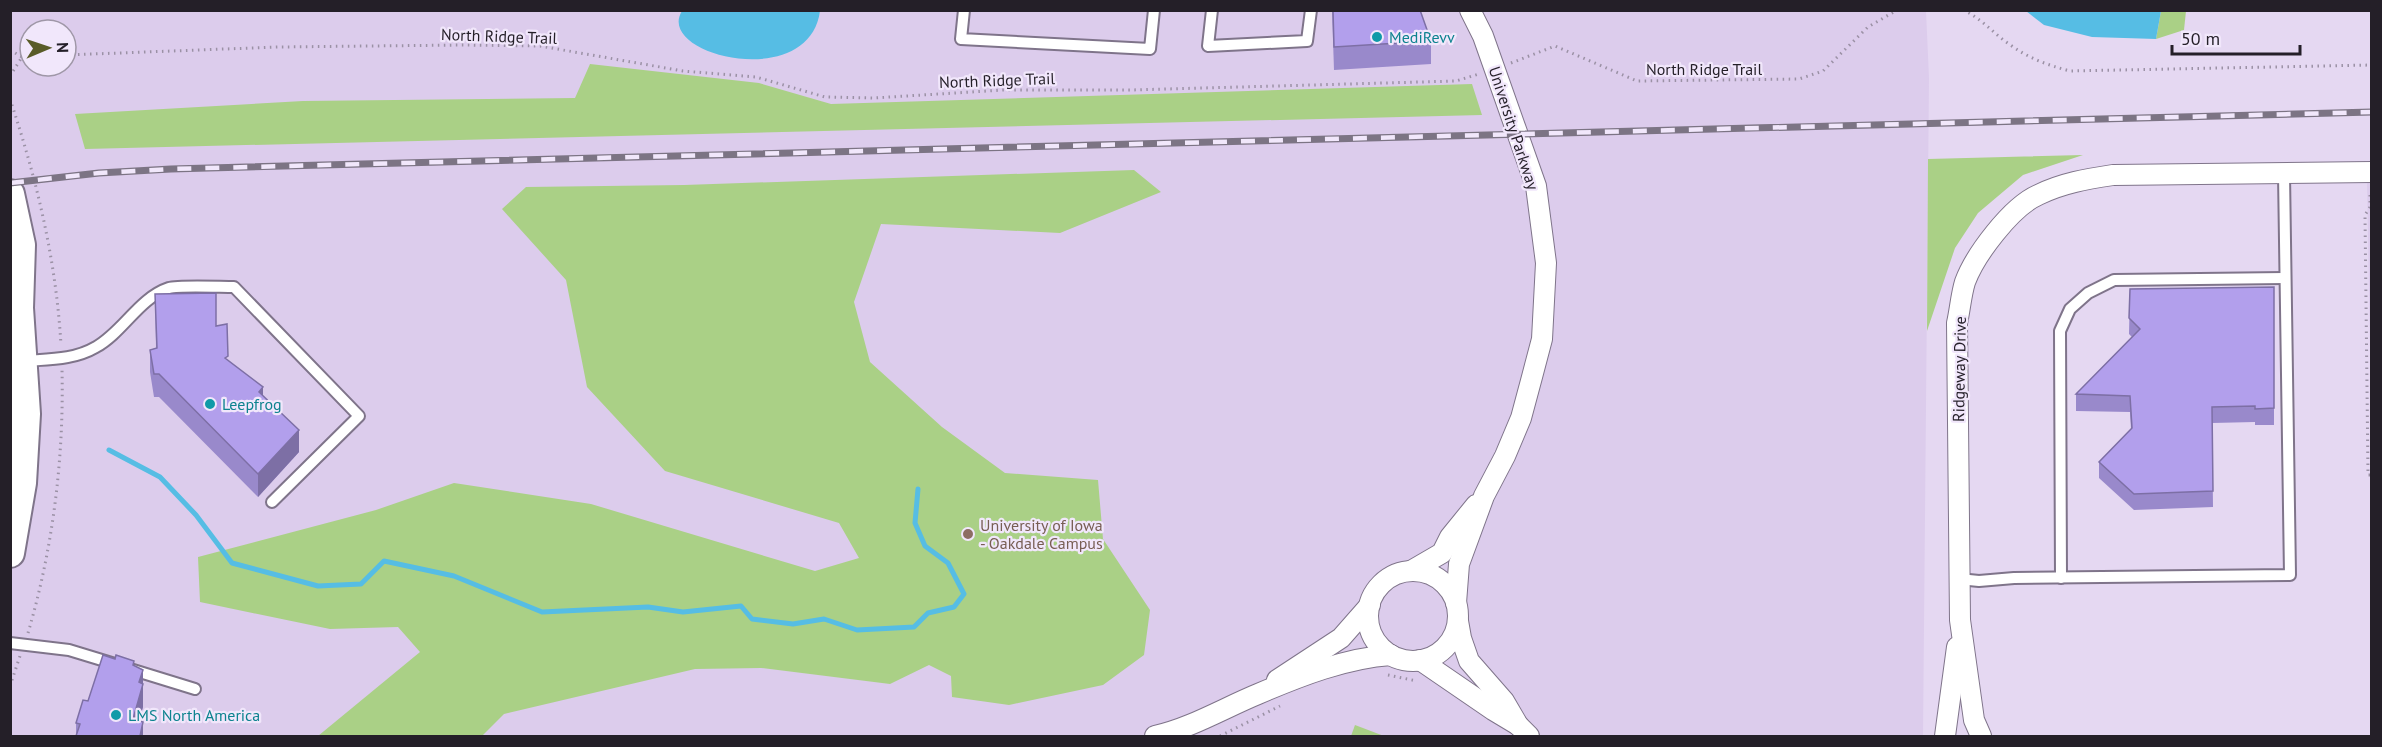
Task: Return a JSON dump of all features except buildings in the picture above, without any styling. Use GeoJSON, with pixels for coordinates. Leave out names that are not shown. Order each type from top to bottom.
{"type":"FeatureCollection","features":[{"type":"Feature","properties":{"kind":"main road"},"geometry":{"type":"LineString","coordinates":[[10,194],[21,245],[15,297],[24,361],[26,414],[22,483],[10,553]]}},
{"type":"Feature","properties":{"kind":"street","name":"University Parkway"},"geometry":{"type":"LineString","coordinates":[[1470,10],[1484,36]]}},
{"type":"Feature","properties":{"kind":"street","name":"University Parkway"},"geometry":{"type":"LineString","coordinates":[[1457,612],[1459,564],[1484,496],[1521,418],[1542,339],[1546,263],[1536,186],[1484,36],[1480,10]]}},
{"type":"Feature","properties":{"kind":"street","name":"Ridgeway Drive"},"geometry":{"type":"LineString","coordinates":[[1981,736],[1974,720],[1960,620],[1957,323],[1965,282],[1980,252],[2007,219],[2035,195],[2073,182],[2113,176],[2372,172]]}},
{"type":"Feature","properties":{"kind":"street","name":"University Parkway"},"geometry":{"type":"LineString","coordinates":[[1411,571],[1442,553],[1450,537],[1484,496]]}},
{"type":"Feature","properties":{"kind":"street"},"geometry":{"type":"LineString","coordinates":[[1457,612],[1454,635],[1446,647],[1434,656],[1420,660],[1405,660],[1391,655],[1380,645],[1372,632],[1368,618],[1370,605],[1377,589],[1388,579],[1401,572],[1430,574],[1443,582],[1452,593],[1457,612],[1461,638],[1469,661],[1504,701],[1523,731]]}},
{"type":"Feature","properties":{"kind":"street"},"geometry":{"type":"LineString","coordinates":[[1258,694],[1314,654],[1341,638],[1370,605]]}},
{"type":"Feature","properties":{"kind":"street","name":"Ridgeway Drive"},"geometry":{"type":"LineString","coordinates":[[1945,736],[1960,620]]}},
{"type":"Feature","properties":{"kind":"street"},"geometry":{"type":"LineString","coordinates":[[1155,736],[1204,720],[1258,694],[1352,660],[1391,655]]}},
{"type":"Feature","properties":{"kind":"street"},"geometry":{"type":"LineString","coordinates":[[1420,660],[1523,731]]}},
{"type":"Feature","properties":{"kind":"lane"},"geometry":{"type":"LineString","coordinates":[[964,10],[961,39],[1150,49],[1154,10]]}},
{"type":"Feature","properties":{"kind":"lane"},"geometry":{"type":"LineString","coordinates":[[1212,10],[1208,46],[1307,41],[1311,10]]}},
{"type":"Feature","properties":{"kind":"lane"},"geometry":{"type":"LineString","coordinates":[[1959,579],[1979,581],[2290,575],[2284,174]]}},
{"type":"Feature","properties":{"kind":"lane"},"geometry":{"type":"LineString","coordinates":[[2061,578],[2061,331],[2070,309],[2088,293],[2114,280],[2285,279]]}},
{"type":"Feature","properties":{"kind":"lane"},"geometry":{"type":"LineString","coordinates":[[24,361],[62,359],[99,346],[148,301],[169,288],[234,287],[359,416],[272,502]]}},
{"type":"Feature","properties":{"kind":"lane"},"geometry":{"type":"LineString","coordinates":[[10,643],[69,650],[195,689]]}},
{"type":"Feature","properties":{"kind":"path","name":"North Ridge Trail"},"geometry":{"type":"LineString","coordinates":[[78,55],[278,47],[540,46],[683,71],[756,77],[825,97],[874,98],[1003,90],[1131,90],[1456,81],[1555,46],[1637,81],[1799,79],[1823,71],[1868,27],[1897,10]]}},
{"type":"Feature","properties":{"kind":"path"},"geometry":{"type":"LineString","coordinates":[[1963,10],[1973,15],[2009,44],[2040,63],[2070,71],[2372,65]]}},
{"type":"Feature","properties":{"kind":"path"},"geometry":{"type":"LineString","coordinates":[[10,99],[40,196],[60,319],[62,359],[62,435],[54,509],[42,580],[10,686]]}},
{"type":"Feature","properties":{"kind":"path"},"geometry":{"type":"LineString","coordinates":[[2370,195],[2370,207],[2365,215],[2368,475],[2372,475]]}},
{"type":"Feature","properties":{"kind":"shaded area","name":"University of Iowa - Oakdale Campus"},"geometry":{"type":"Polygon","coordinates":[[[10,11],[1926,11],[1929,78],[1923,736],[11,736],[10,11]]]}},
{"type":"Feature","properties":{"kind":"shaded area"},"geometry":{"type":"Polygon","coordinates":[[[2367,181],[2372,181],[2371,406],[2367,181]]]}},
{"type":"Feature","properties":{"kind":"green space"},"geometry":{"type":"Polygon","coordinates":[[[2161,11],[2186,11],[2184,30],[2156,39],[2161,11]]]}},
{"type":"Feature","properties":{"kind":"green space"},"geometry":{"type":"Polygon","coordinates":[[[590,64],[759,83],[831,104],[1472,84],[1482,115],[85,149],[75,114],[303,101],[575,98],[590,64]]]}},
{"type":"Feature","properties":{"kind":"green space"},"geometry":{"type":"Polygon","coordinates":[[[2083,155],[2023,175],[1978,213],[1955,248],[1927,331],[1928,159],[2083,155]]]}},
{"type":"Feature","properties":{"kind":"green space"},"geometry":{"type":"Polygon","coordinates":[[[1134,170],[1161,192],[1060,233],[881,224],[854,302],[870,362],[942,427],[1005,473],[1098,480],[1103,539],[1150,610],[1144,655],[1103,685],[1009,705],[952,697],[951,676],[929,665],[890,684],[761,668],[695,669],[504,714],[482,736],[318,736],[420,652],[398,627],[330,629],[200,602],[198,557],[376,510],[454,483],[591,504],[815,571],[859,558],[839,523],[665,471],[587,387],[566,280],[502,209],[526,187],[684,185],[1134,170]]]}},
{"type":"Feature","properties":{"kind":"green space"},"geometry":{"type":"Polygon","coordinates":[[[1355,725],[1384,736],[1351,736],[1355,725]]]}},
{"type":"Feature","properties":{"kind":"water"},"geometry":{"type":"Polygon","coordinates":[[[682,10],[820,11],[810,36],[790,52],[764,59],[736,58],[710,52],[690,41],[679,27],[682,10]]]}},
{"type":"Feature","properties":{"kind":"water"},"geometry":{"type":"Polygon","coordinates":[[[2026,11],[2161,11],[2156,39],[2092,37],[2044,25],[2026,11]]]}},
{"type":"Feature","properties":{"kind":"waterway"},"geometry":{"type":"LineString","coordinates":[[109,450],[160,477],[196,515],[232,563],[318,586],[361,584],[384,561],[454,576],[542,612],[648,607],[683,612],[741,606],[752,619],[793,624],[824,619],[857,630],[914,627],[928,613],[954,607],[964,594],[948,563],[925,546],[915,523],[918,489]]}},
{"type":"Feature","properties":{"kind":"railway"},"geometry":{"type":"LineString","coordinates":[[10,183],[99,173],[171,169],[2372,112]]}},
{"type":"Feature","properties":{"kind":"place","name":"MediRevv"},"geometry":{"type":"Point","coordinates":[1377,37]}},
{"type":"Feature","properties":{"kind":"place","name":"Leepfrog"},"geometry":{"type":"Point","coordinates":[210,404]}},
{"type":"Feature","properties":{"kind":"place","name":"University of Iowa - Oakdale Campus"},"geometry":{"type":"Point","coordinates":[968,534]}},
{"type":"Feature","properties":{"kind":"place","name":"LMS North America"},"geometry":{"type":"Point","coordinates":[116,715]}}]}
